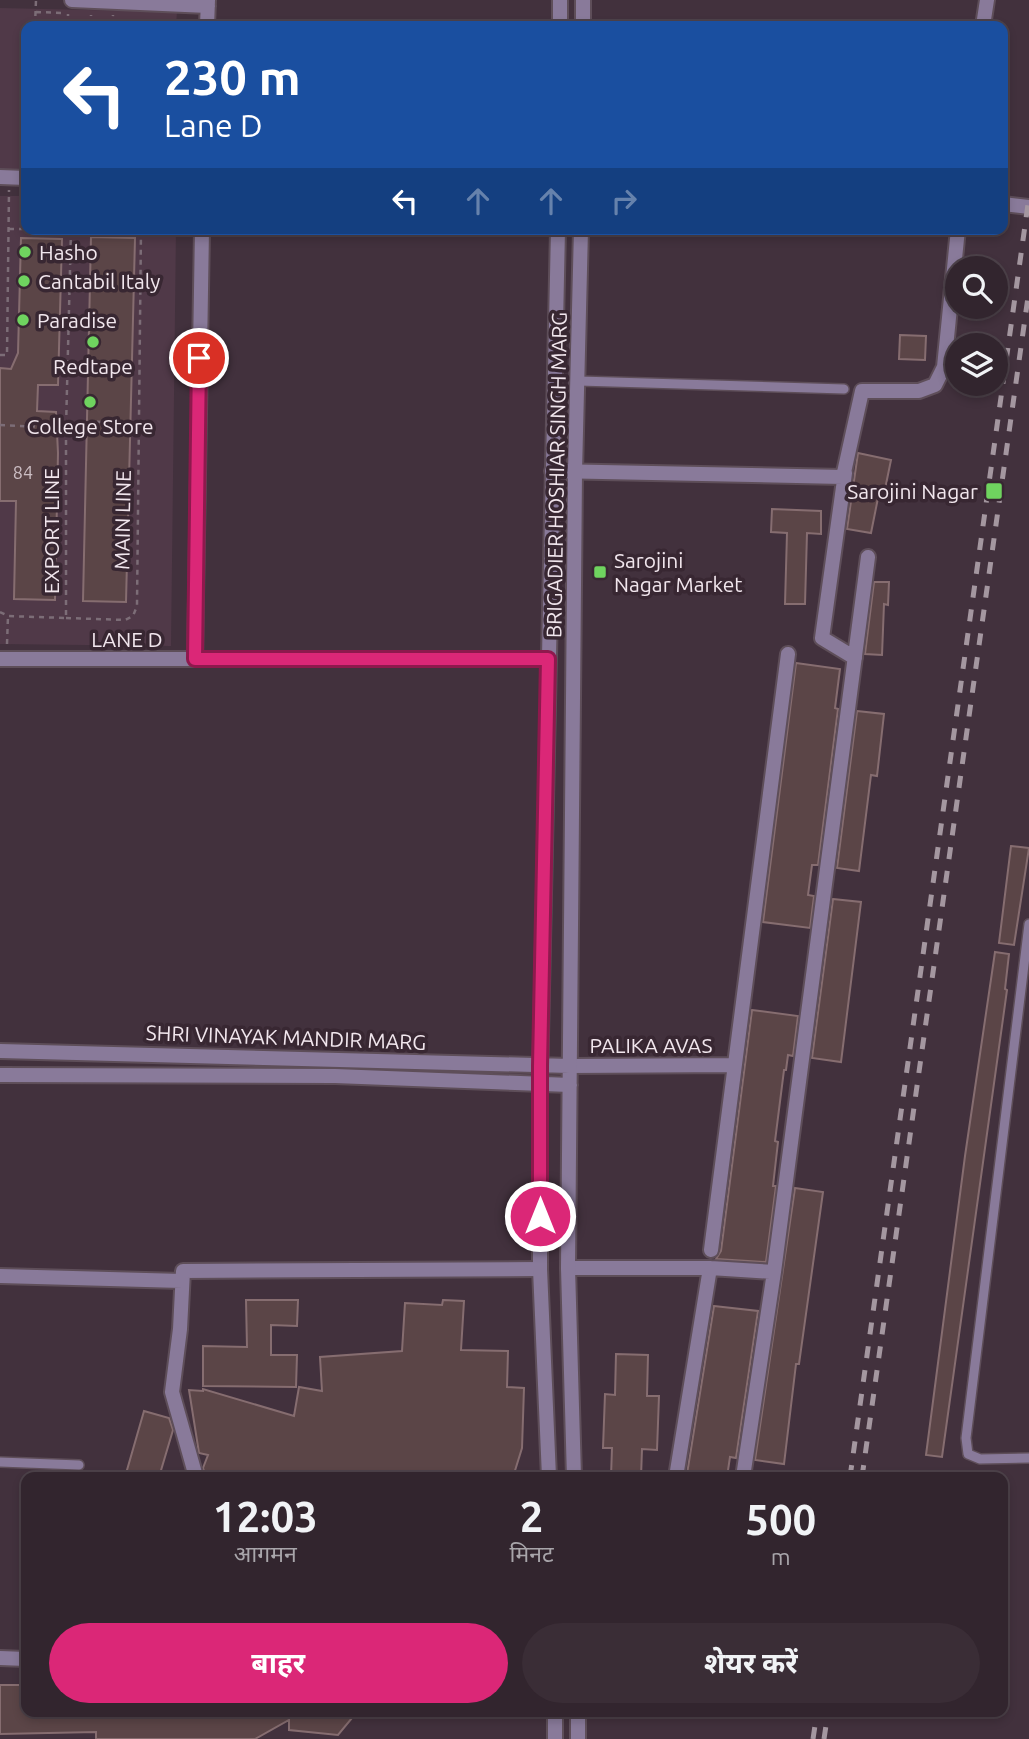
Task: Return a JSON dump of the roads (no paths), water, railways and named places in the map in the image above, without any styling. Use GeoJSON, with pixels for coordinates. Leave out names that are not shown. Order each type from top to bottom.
{"type":"FeatureCollection","features":[{"type":"Feature","properties":{"kind":"street"},"geometry":{"type":"LineString","coordinates":[[560,0],[560,21]]}},
{"type":"Feature","properties":{"kind":"street"},"geometry":{"type":"LineString","coordinates":[[583,0],[583,21]]}},
{"type":"Feature","properties":{"kind":"street"},"geometry":{"type":"LineString","coordinates":[[984,21],[987,0]]}},
{"type":"Feature","properties":{"kind":"street"},"geometry":{"type":"LineString","coordinates":[[70,7],[208,3],[207,21]]}},
{"type":"Feature","properties":{"kind":"street"},"geometry":{"type":"LineString","coordinates":[[1008,205],[1029,207]]}},
{"type":"Feature","properties":{"kind":"street"},"geometry":{"type":"LineString","coordinates":[[195,659],[202,235]]}},
{"type":"Feature","properties":{"kind":"street","name":"BRIGADIER HOSHIAR SINGH MARG"},"geometry":{"type":"LineString","coordinates":[[549,1472],[540,1269],[540,1066],[558,235]]}},
{"type":"Feature","properties":{"kind":"street","name":"BRIGADIER HOSHIAR SINGH MARG"},"geometry":{"type":"LineString","coordinates":[[574,1472],[568,1268],[575,472],[581,235]]}},
{"type":"Feature","properties":{"kind":"street"},"geometry":{"type":"LineString","coordinates":[[855,658],[822,638],[845,473],[862,391],[919,391],[935,385],[944,367],[957,235]]}},
{"type":"Feature","properties":{"kind":"street"},"geometry":{"type":"LineString","coordinates":[[552,471],[839,478],[845,473]]}},
{"type":"Feature","properties":{"kind":"street"},"geometry":{"type":"LineString","coordinates":[[744,1472],[774,1272],[868,557]]}},
{"type":"Feature","properties":{"kind":"street"},"geometry":{"type":"LineString","coordinates":[[711,1250],[788,654]]}},
{"type":"Feature","properties":{"kind":"street","name":"LANE D"},"geometry":{"type":"LineString","coordinates":[[3,659],[548,659]]}},
{"type":"Feature","properties":{"kind":"street","name":"SHRI VINAYAK MANDIR MARG"},"geometry":{"type":"LineString","coordinates":[[0,1051],[570,1066]]}},
{"type":"Feature","properties":{"kind":"street","name":"PALIKA AVAS"},"geometry":{"type":"LineString","coordinates":[[570,1066],[733,1065]]}},
{"type":"Feature","properties":{"kind":"street"},"geometry":{"type":"LineString","coordinates":[[0,1075],[335,1076],[570,1085]]}},
{"type":"Feature","properties":{"kind":"street"},"geometry":{"type":"LineString","coordinates":[[568,1268],[710,1268],[774,1272]]}},
{"type":"Feature","properties":{"kind":"street"},"geometry":{"type":"LineString","coordinates":[[677,1472],[710,1268]]}},
{"type":"Feature","properties":{"kind":"street"},"geometry":{"type":"LineString","coordinates":[[195,1472],[172,1392],[180,1329],[183,1271],[540,1269]]}},
{"type":"Feature","properties":{"kind":"street"},"geometry":{"type":"LineString","coordinates":[[0,1276],[182,1281]]}},
{"type":"Feature","properties":{"kind":"street"},"geometry":{"type":"LineString","coordinates":[[0,1658],[21,1659]]}},
{"type":"Feature","properties":{"kind":"street"},"geometry":{"type":"LineString","coordinates":[[555,1717],[555,1739]]}},
{"type":"Feature","properties":{"kind":"street"},"geometry":{"type":"LineString","coordinates":[[578,1717],[578,1739]]}},
{"type":"Feature","properties":{"kind":"lane"},"geometry":{"type":"LineString","coordinates":[[579,382],[844,389]]}},
{"type":"Feature","properties":{"kind":"lane"},"geometry":{"type":"LineString","coordinates":[[1029,924],[966,1438],[968,1454],[980,1459],[1029,1458]]}},
{"type":"Feature","properties":{"kind":"lane"},"geometry":{"type":"LineString","coordinates":[[0,1462],[79,1465]]}},
{"type":"Feature","properties":{"kind":"railway"},"geometry":{"type":"LineString","coordinates":[[851,1472],[1029,197]]}},
{"type":"Feature","properties":{"kind":"railway"},"geometry":{"type":"LineString","coordinates":[[863,1472],[1029,290]]}},
{"type":"Feature","properties":{"kind":"railway"},"geometry":{"type":"LineString","coordinates":[[813,1739],[816,1717]]}},
{"type":"Feature","properties":{"kind":"railway"},"geometry":{"type":"LineString","coordinates":[[824,1739],[827,1717]]}},
{"type":"Feature","properties":{"kind":"place","name":"Hasho"},"geometry":{"type":"Point","coordinates":[25,252]}},
{"type":"Feature","properties":{"kind":"place","name":"Cantabil Italy"},"geometry":{"type":"Point","coordinates":[24,281]}},
{"type":"Feature","properties":{"kind":"place","name":"Paradise"},"geometry":{"type":"Point","coordinates":[23,320]}},
{"type":"Feature","properties":{"kind":"place","name":"Redtape"},"geometry":{"type":"Point","coordinates":[93,342]}},
{"type":"Feature","properties":{"kind":"place","name":"College Store"},"geometry":{"type":"Point","coordinates":[90,402]}},
{"type":"Feature","properties":{"kind":"place","name":"Sarojini Nagar"},"geometry":{"type":"Point","coordinates":[994,491]}},
{"type":"Feature","properties":{"kind":"place","name":"Sarojini Nagar Market"},"geometry":{"type":"Point","coordinates":[600,572]}}]}
